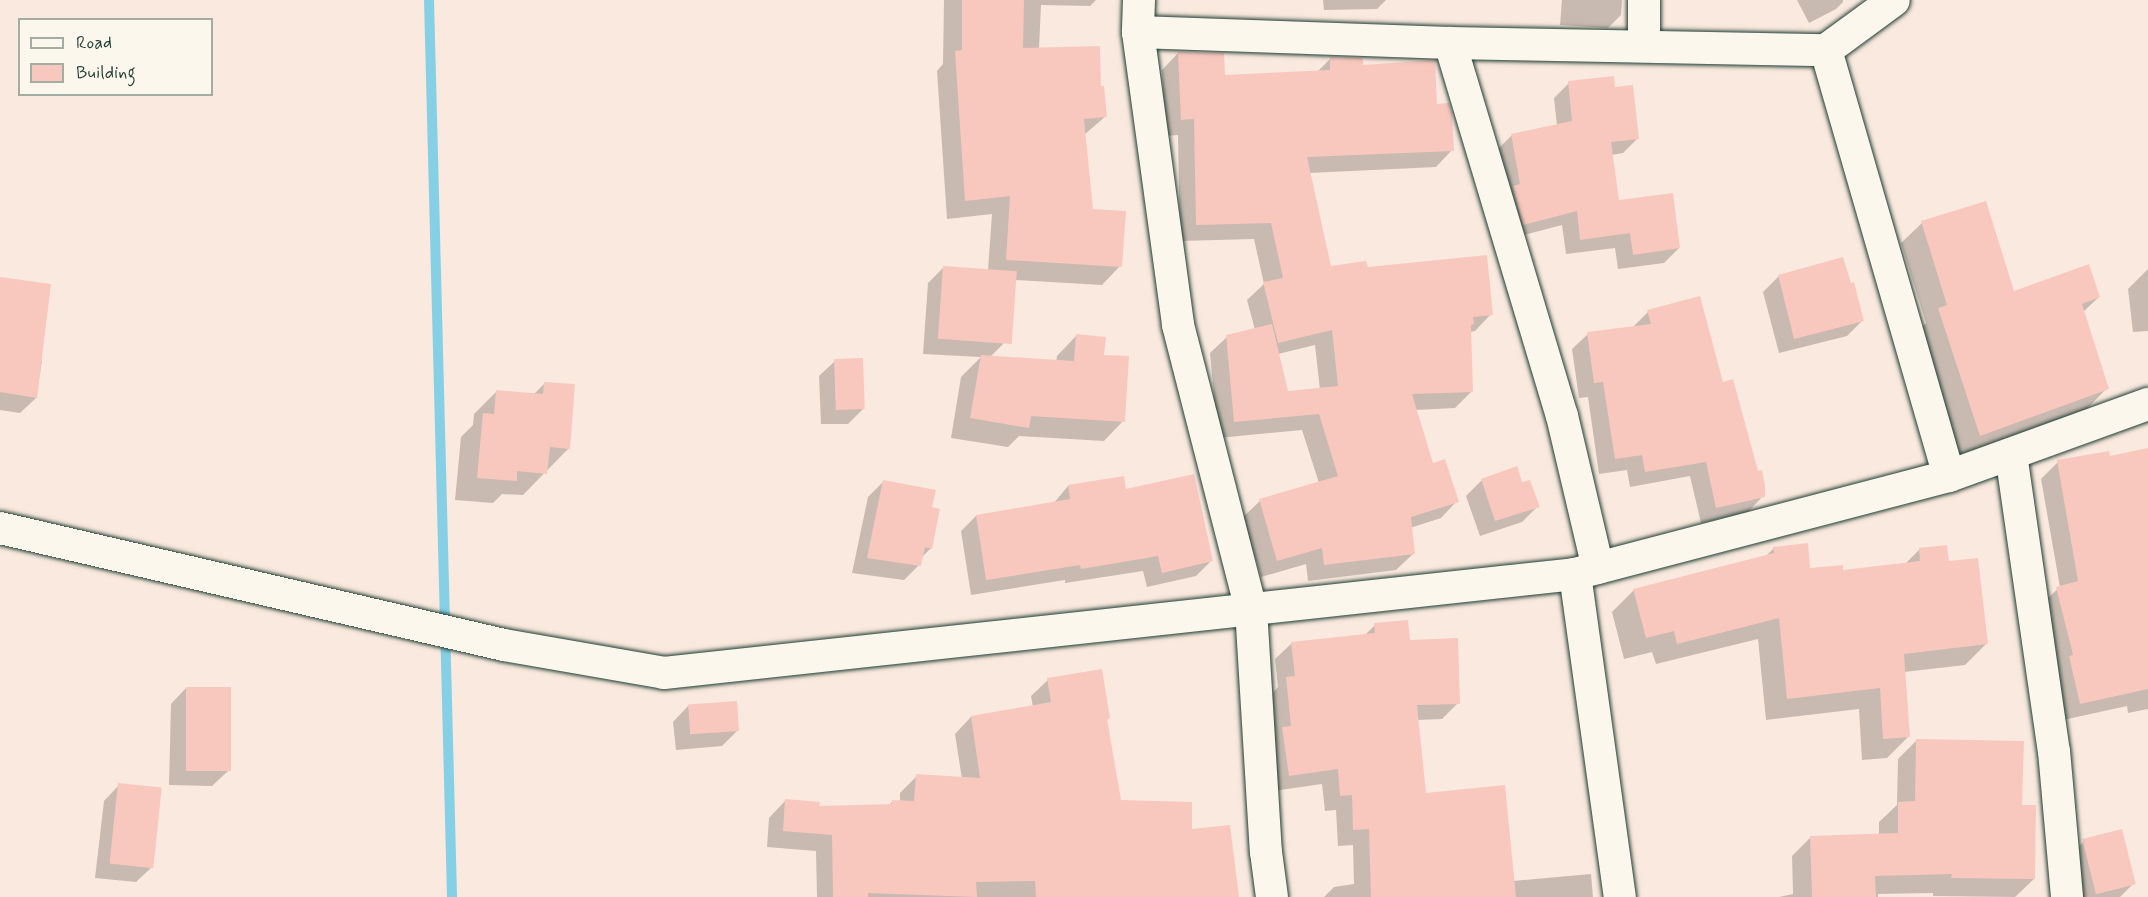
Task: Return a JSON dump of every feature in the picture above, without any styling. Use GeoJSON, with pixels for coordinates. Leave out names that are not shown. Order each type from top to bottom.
{"type":"FeatureCollection","features":[{"type":"Feature","properties":{"kind":"street"},"geometry":{"type":"LineString","coordinates":[[1139,0],[1138,32],[1178,325],[1251,609],[1266,852],[1272,897]]}},
{"type":"Feature","properties":{"kind":"street"},"geometry":{"type":"LineString","coordinates":[[1644,0],[1644,46]]}},
{"type":"Feature","properties":{"kind":"street"},"geometry":{"type":"LineString","coordinates":[[1138,32],[1450,43],[1826,50],[1894,0]]}},
{"type":"Feature","properties":{"kind":"street"},"geometry":{"type":"LineString","coordinates":[[1450,43],[1562,416],[1587,571],[1620,897]]}},
{"type":"Feature","properties":{"kind":"street"},"geometry":{"type":"LineString","coordinates":[[1826,50],[1949,476]]}},
{"type":"Feature","properties":{"kind":"street"},"geometry":{"type":"LineString","coordinates":[[0,528],[420,627],[504,645],[664,673],[1587,571],[1949,476],[2148,404]]}},
{"type":"Feature","properties":{"kind":"street"},"geometry":{"type":"LineString","coordinates":[[2011,454],[2053,741],[2067,897]]}},
{"type":"Feature","properties":{"kind":"building"},"geometry":{"type":"Polygon","coordinates":[[[962,0],[1024,0],[1023,48],[1100,46],[1101,86],[1104,86],[1107,117],[1084,119],[1093,209],[1126,211],[1122,267],[1006,260],[1010,196],[965,201],[955,51],[962,50],[962,0]]]}},
{"type":"Feature","properties":{"kind":"building"},"geometry":{"type":"Polygon","coordinates":[[[1178,52],[1224,53],[1225,75],[1330,70],[1330,57],[1363,58],[1363,65],[1435,60],[1437,104],[1449,103],[1452,114],[1454,151],[1307,157],[1331,266],[1366,261],[1368,267],[1487,255],[1493,315],[1473,317],[1474,324],[1471,325],[1473,392],[1412,394],[1433,463],[1445,459],[1459,502],[1411,517],[1415,554],[1324,565],[1322,548],[1277,561],[1259,499],[1338,476],[1319,414],[1234,422],[1226,335],[1272,324],[1288,391],[1338,386],[1332,330],[1278,343],[1263,282],[1283,278],[1271,223],[1196,225],[1194,119],[1181,120],[1178,52]]]}},
{"type":"Feature","properties":{"kind":"building"},"geometry":{"type":"Polygon","coordinates":[[[1614,76],[1615,87],[1633,85],[1639,139],[1611,142],[1619,200],[1673,193],[1680,248],[1633,255],[1630,233],[1580,240],[1577,211],[1523,225],[1513,186],[1520,184],[1511,134],[1572,121],[1568,81],[1614,76]]]}},
{"type":"Feature","properties":{"kind":"building"},"geometry":{"type":"Polygon","coordinates":[[[1986,201],[2014,291],[2089,264],[2100,297],[2082,304],[2109,389],[1980,436],[1938,308],[1947,305],[1921,221],[1986,201]]]}},
{"type":"Feature","properties":{"kind":"building"},"geometry":{"type":"Polygon","coordinates":[[[1843,257],[1851,283],[1854,282],[1864,321],[1794,339],[1778,275],[1843,257]]]}},
{"type":"Feature","properties":{"kind":"building"},"geometry":{"type":"Polygon","coordinates":[[[943,266],[1017,271],[1012,344],[938,339],[943,266]]]}},
{"type":"Feature","properties":{"kind":"building"},"geometry":{"type":"Polygon","coordinates":[[[0,277],[51,284],[37,398],[0,392],[0,277]]]}},
{"type":"Feature","properties":{"kind":"building"},"geometry":{"type":"Polygon","coordinates":[[[1700,296],[1723,382],[1733,379],[1758,471],[1762,470],[1765,485],[1765,497],[1716,508],[1706,462],[1645,472],[1642,455],[1615,459],[1603,382],[1594,383],[1587,332],[1651,324],[1647,310],[1700,296]]]}},
{"type":"Feature","properties":{"kind":"building"},"geometry":{"type":"Polygon","coordinates":[[[1076,334],[1106,337],[1104,355],[1129,356],[1125,422],[1031,416],[1029,428],[970,418],[981,355],[1074,361],[1076,334]]]}},
{"type":"Feature","properties":{"kind":"building"},"geometry":{"type":"Polygon","coordinates":[[[863,358],[865,409],[836,410],[834,359],[863,358]]]}},
{"type":"Feature","properties":{"kind":"building"},"geometry":{"type":"Polygon","coordinates":[[[544,382],[575,384],[570,449],[550,447],[547,474],[517,471],[517,481],[477,478],[483,413],[494,414],[496,390],[543,394],[544,382]]]}},
{"type":"Feature","properties":{"kind":"building"},"geometry":{"type":"Polygon","coordinates":[[[2148,448],[2148,689],[2080,704],[2069,656],[2073,655],[2056,587],[2078,581],[2057,460],[2109,451],[2110,456],[2148,448]]]}},
{"type":"Feature","properties":{"kind":"building"},"geometry":{"type":"Polygon","coordinates":[[[1517,466],[1522,482],[1530,480],[1540,507],[1495,521],[1481,479],[1517,466]]]}},
{"type":"Feature","properties":{"kind":"building"},"geometry":{"type":"Polygon","coordinates":[[[1194,474],[1213,561],[1162,573],[1158,556],[1081,569],[1080,565],[986,580],[976,515],[1070,499],[1068,485],[1124,476],[1126,489],[1194,474]]]}},
{"type":"Feature","properties":{"kind":"building"},"geometry":{"type":"Polygon","coordinates":[[[883,480],[936,490],[932,507],[940,509],[932,549],[925,547],[921,566],[867,558],[883,480]]]}},
{"type":"Feature","properties":{"kind":"building"},"geometry":{"type":"Polygon","coordinates":[[[1808,543],[1810,568],[1843,565],[1843,570],[1920,561],[1919,548],[1947,545],[1949,561],[1978,558],[1988,644],[1904,654],[1910,737],[1883,739],[1880,688],[1787,699],[1779,618],[1677,644],[1674,631],[1646,638],[1633,589],[1774,553],[1773,547],[1808,543]]]}},
{"type":"Feature","properties":{"kind":"building"},"geometry":{"type":"Polygon","coordinates":[[[1408,620],[1410,640],[1458,638],[1460,704],[1417,705],[1426,793],[1505,785],[1516,897],[1371,897],[1369,829],[1353,830],[1352,795],[1340,796],[1338,769],[1289,776],[1282,727],[1291,726],[1286,677],[1295,676],[1291,642],[1375,633],[1374,623],[1408,620]]]}},
{"type":"Feature","properties":{"kind":"building"},"geometry":{"type":"Polygon","coordinates":[[[1102,669],[1110,718],[1107,719],[1121,800],[1192,802],[1192,829],[1230,825],[1239,897],[1036,897],[1035,881],[976,882],[977,897],[868,893],[868,897],[833,897],[832,835],[783,831],[785,799],[820,802],[819,806],[892,804],[892,800],[914,801],[916,774],[980,778],[971,716],[1051,702],[1047,678],[1102,669]]]}},
{"type":"Feature","properties":{"kind":"building"},"geometry":{"type":"Polygon","coordinates":[[[186,687],[231,687],[231,771],[186,771],[186,687]]]}},
{"type":"Feature","properties":{"kind":"building"},"geometry":{"type":"Polygon","coordinates":[[[737,701],[739,731],[690,734],[688,704],[737,701]]]}},
{"type":"Feature","properties":{"kind":"building"},"geometry":{"type":"Polygon","coordinates":[[[1916,739],[2024,741],[2022,805],[2036,805],[2035,879],[1951,878],[1952,874],[1875,876],[1876,897],[1812,897],[1810,836],[1898,833],[1898,802],[1915,801],[1916,739]]]}},
{"type":"Feature","properties":{"kind":"building"},"geometry":{"type":"Polygon","coordinates":[[[118,783],[162,788],[153,868],[110,864],[118,783]]]}},
{"type":"Feature","properties":{"kind":"building"},"geometry":{"type":"Polygon","coordinates":[[[2122,829],[2136,884],[2096,894],[2082,839],[2122,829]]]}},
{"type":"Feature","properties":{"kind":"waterway"},"geometry":{"type":"LineString","coordinates":[[429,0],[452,897]]}}]}
